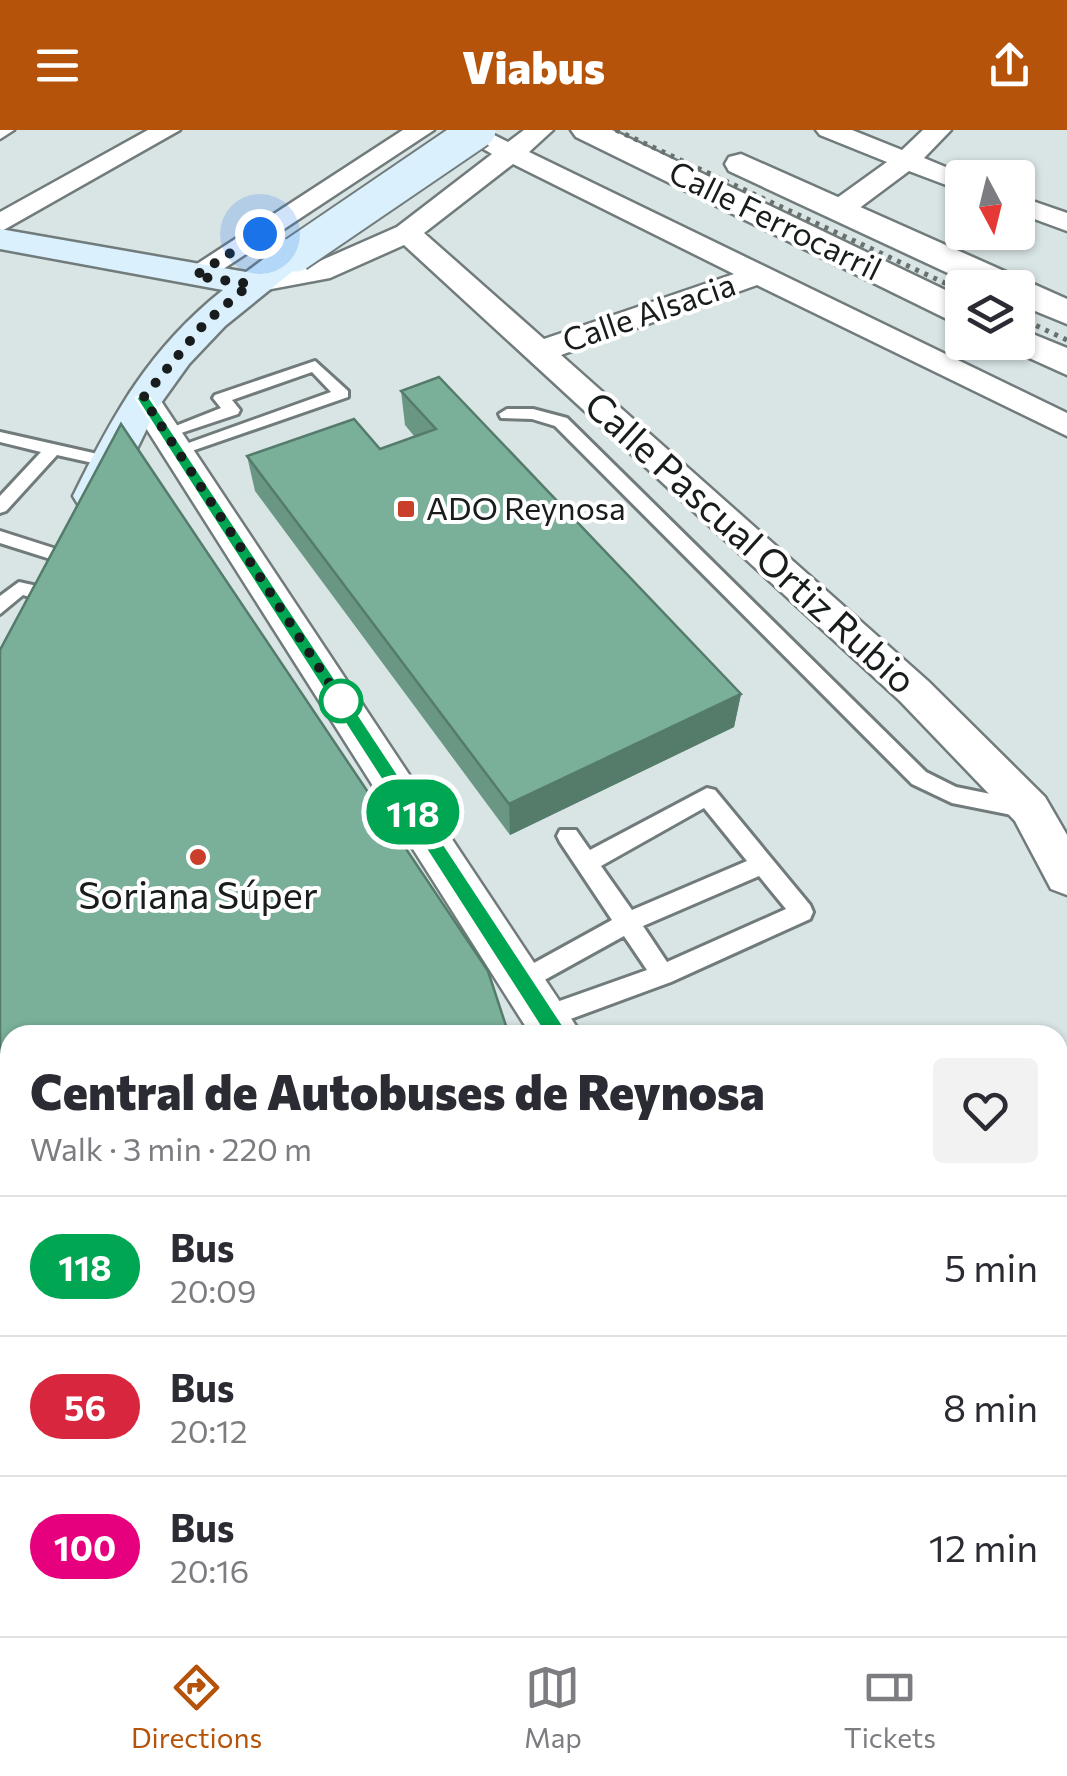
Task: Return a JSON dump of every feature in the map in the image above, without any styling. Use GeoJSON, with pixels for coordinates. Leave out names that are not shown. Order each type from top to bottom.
{"type":"FeatureCollection","features":[{"type":"Feature","properties":{"kind":"main road"},"geometry":{"type":"LineString","coordinates":[[18,600],[64,557],[143,398],[204,324],[250,284],[484,139]]}},
{"type":"Feature","properties":{"kind":"main road"},"geometry":{"type":"LineString","coordinates":[[0,239],[250,284]]}},
{"type":"Feature","properties":{"kind":"street"},"geometry":{"type":"LineString","coordinates":[[0,224],[167,130]]}},
{"type":"Feature","properties":{"kind":"street"},"geometry":{"type":"LineString","coordinates":[[195,276],[422,130]]}},
{"type":"Feature","properties":{"kind":"street"},"geometry":{"type":"LineString","coordinates":[[250,284],[320,272],[407,234],[484,139],[540,130]]}},
{"type":"Feature","properties":{"kind":"street","name":"Calle Ferrocarril"},"geometry":{"type":"LineString","coordinates":[[588,130],[945,304]]}},
{"type":"Feature","properties":{"kind":"street"},"geometry":{"type":"LineString","coordinates":[[829,130],[945,176]]}},
{"type":"Feature","properties":{"kind":"street"},"geometry":{"type":"LineString","coordinates":[[840,209],[906,161],[938,130]]}},
{"type":"Feature","properties":{"kind":"street"},"geometry":{"type":"LineString","coordinates":[[484,139],[1067,426]]}},
{"type":"Feature","properties":{"kind":"street"},"geometry":{"type":"LineString","coordinates":[[717,154],[973,270]]}},
{"type":"Feature","properties":{"kind":"street"},"geometry":{"type":"LineString","coordinates":[[1035,211],[1067,223]]}},
{"type":"Feature","properties":{"kind":"street","name":"Calle Pascual Ortiz Rubio"},"geometry":{"type":"LineString","coordinates":[[407,234],[914,691],[1030,809],[1067,876]]}},
{"type":"Feature","properties":{"kind":"street","name":"Calle Alsacia"},"geometry":{"type":"LineString","coordinates":[[538,352],[759,275]]}},
{"type":"Feature","properties":{"kind":"street"},"geometry":{"type":"LineString","coordinates":[[1035,299],[1067,313]]}},
{"type":"Feature","properties":{"kind":"street"},"geometry":{"type":"LineString","coordinates":[[1035,347],[1067,363]]}},
{"type":"Feature","properties":{"kind":"street"},"geometry":{"type":"LineString","coordinates":[[143,398],[551,1025]]}},
{"type":"Feature","properties":{"kind":"lane"},"geometry":{"type":"LineString","coordinates":[[315,366],[342,394],[172,442],[232,410],[222,398],[315,366]]}},
{"type":"Feature","properties":{"kind":"lane"},"geometry":{"type":"LineString","coordinates":[[508,414],[533,414],[561,422],[919,778],[952,795],[1030,809]]}},
{"type":"Feature","properties":{"kind":"lane"},"geometry":{"type":"LineString","coordinates":[[0,437],[111,462]]}},
{"type":"Feature","properties":{"kind":"lane"},"geometry":{"type":"LineString","coordinates":[[0,507],[54,449]]}},
{"type":"Feature","properties":{"kind":"lane"},"geometry":{"type":"LineString","coordinates":[[0,537],[64,557]]}},
{"type":"Feature","properties":{"kind":"lane"},"geometry":{"type":"LineString","coordinates":[[554,1025],[802,912],[707,796],[586,863]]}},
{"type":"Feature","properties":{"kind":"lane"},"geometry":{"type":"LineString","coordinates":[[568,836],[664,975]]}},
{"type":"Feature","properties":{"kind":"lane"},"geometry":{"type":"LineString","coordinates":[[522,981],[629,922],[763,864]]}},
{"type":"Feature","properties":{"kind":"building"},"geometry":{"type":"Polygon","coordinates":[[[439,377],[741,694],[509,804],[247,456],[354,419],[380,449],[436,429],[401,391],[439,377]]]}},
{"type":"Feature","properties":{"kind":"building","name":"Soriana Súper"},"geometry":{"type":"Polygon","coordinates":[[[121,424],[488,971],[506,1025],[0,1025],[0,650],[121,424]]]}},
{"type":"Feature","properties":{"kind":"railway"},"geometry":{"type":"LineString","coordinates":[[616,130],[945,283]]}},
{"type":"Feature","properties":{"kind":"railway"},"geometry":{"type":"LineString","coordinates":[[1035,325],[1067,340]]}},
{"type":"Feature","properties":{"kind":"bus line","name":"118"},"geometry":{"type":"LineString","coordinates":[[143,398],[551,1025]]}},
{"type":"Feature","properties":{"kind":"place","name":"ADO Reynosa"},"geometry":{"type":"Point","coordinates":[406,509]}},
{"type":"Feature","properties":{"kind":"place","name":"Soriana Súper"},"geometry":{"type":"Point","coordinates":[198,857]}},
{"type":"Feature","properties":{"kind":"route"},"geometry":{"type":"LineString","coordinates":[[260,234],[195,276],[250,284],[204,324],[143,398],[350,715],[341,701]]}}]}
